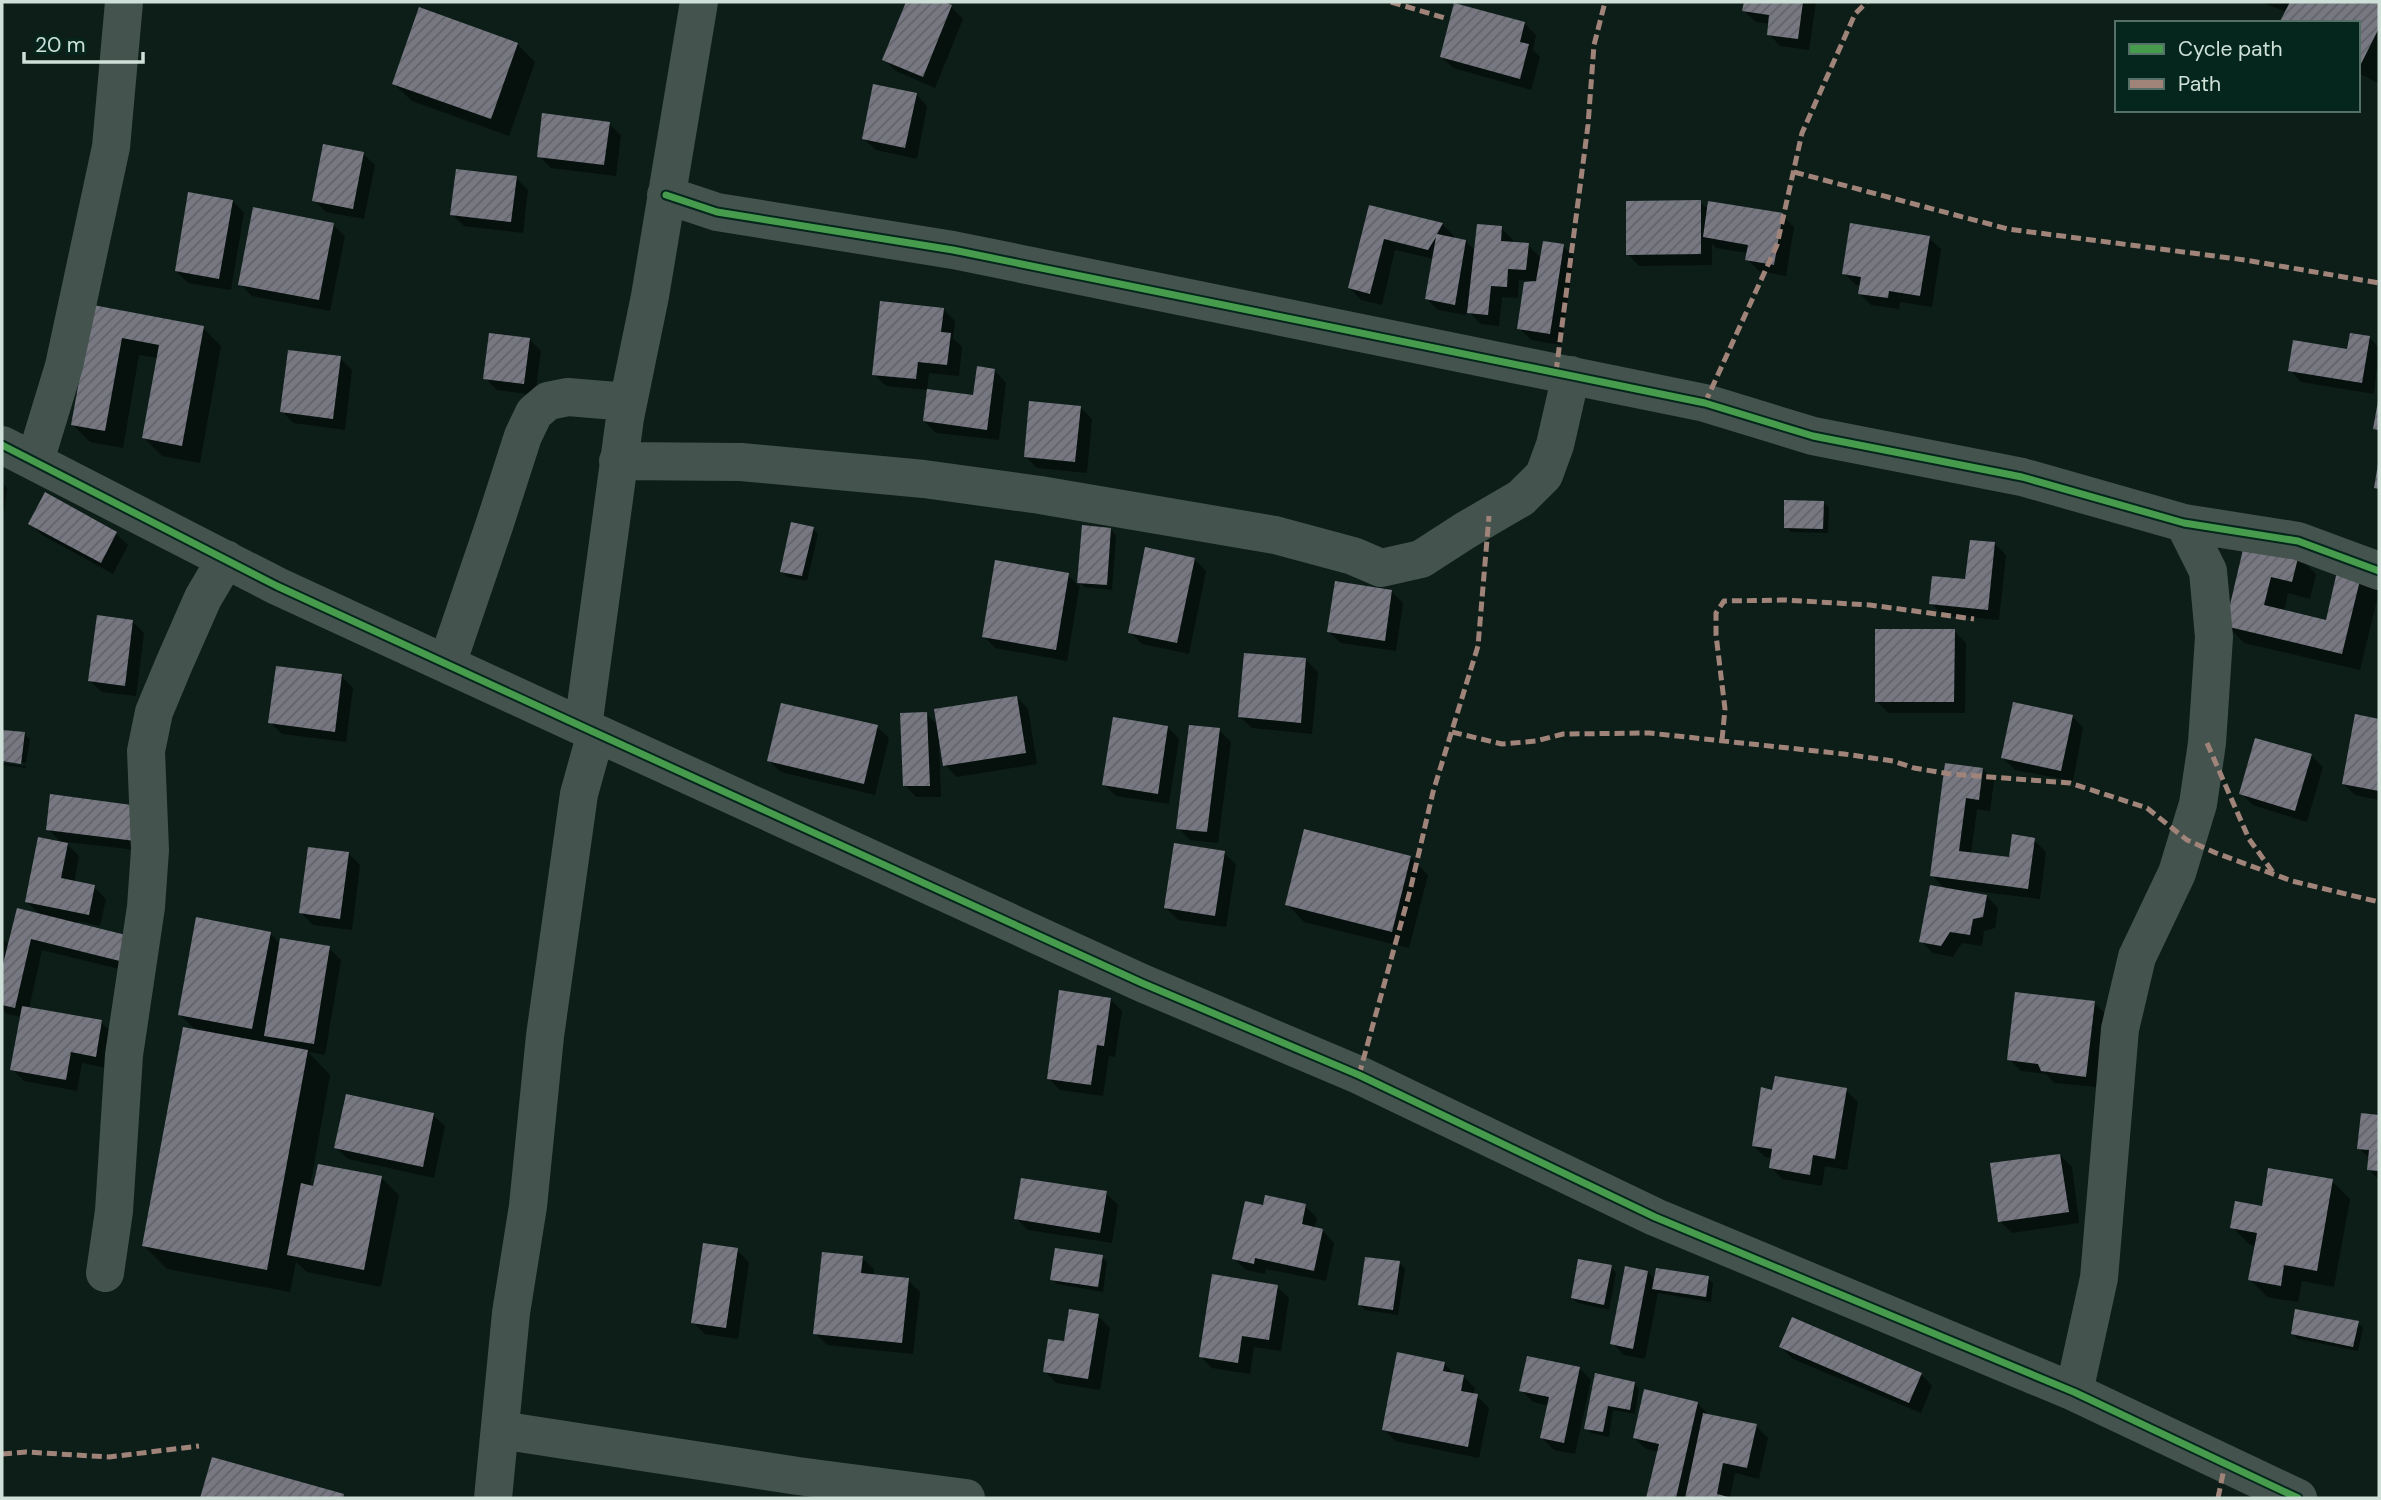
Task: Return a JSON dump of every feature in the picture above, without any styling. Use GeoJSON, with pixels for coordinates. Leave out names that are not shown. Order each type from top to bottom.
{"type":"FeatureCollection","features":[{"type":"Feature","properties":{"kind":"street"},"geometry":{"type":"LineString","coordinates":[[124,2],[111,147],[64,366],[18,453],[277,586],[589,730],[1142,983],[1359,1075],[1655,1217],[2074,1392],[2298,1498]]}},
{"type":"Feature","properties":{"kind":"street"},"geometry":{"type":"LineString","coordinates":[[493,1498],[511,1313],[528,1206],[545,1035],[589,730],[618,461],[650,296],[699,2]]}},
{"type":"Feature","properties":{"kind":"street"},"geometry":{"type":"LineString","coordinates":[[666,195],[717,212],[953,250],[1705,403],[1813,436],[2022,477],[2184,523],[2298,541],[2379,571]]}},
{"type":"Feature","properties":{"kind":"street"},"geometry":{"type":"LineString","coordinates":[[618,461],[741,462],[924,479],[1040,495],[1275,536],[1353,556],[1381,568],[1421,559],[1521,498],[1544,475],[1555,445],[1571,375]]}},
{"type":"Feature","properties":{"kind":"street"},"geometry":{"type":"LineString","coordinates":[[447,664],[523,436],[534,413],[548,401],[568,397],[628,402]]}},
{"type":"Feature","properties":{"kind":"street"},"geometry":{"type":"LineString","coordinates":[[2074,1392],[2099,1278],[2120,1029],[2137,957],[2177,873],[2191,828],[2198,804],[2207,743],[2214,637],[2208,571],[2184,523]]}},
{"type":"Feature","properties":{"kind":"street"},"geometry":{"type":"LineString","coordinates":[[105,1273],[114,1211],[124,1055],[146,907],[150,850],[146,751],[154,712],[174,664],[203,598],[226,559]]}},
{"type":"Feature","properties":{"kind":"street"},"geometry":{"type":"LineString","coordinates":[[500,1430],[798,1476],[966,1498]]}},
{"type":"Feature","properties":{"kind":"building"},"geometry":{"type":"Polygon","coordinates":[[[906,2],[944,2],[952,5],[923,77],[882,60],[906,2]]]}},
{"type":"Feature","properties":{"kind":"building"},"geometry":{"type":"Polygon","coordinates":[[[1744,2],[1803,2],[1798,39],[1767,35],[1769,15],[1742,11],[1744,2]]]}},
{"type":"Feature","properties":{"kind":"building"},"geometry":{"type":"Polygon","coordinates":[[[2290,2],[2379,2],[2379,28],[2360,66],[2360,21],[2280,21],[2290,2]]]}},
{"type":"Feature","properties":{"kind":"building"},"geometry":{"type":"Polygon","coordinates":[[[1454,3],[1525,22],[1520,42],[1529,44],[1520,79],[1440,57],[1454,3]]]}},
{"type":"Feature","properties":{"kind":"building"},"geometry":{"type":"Polygon","coordinates":[[[419,7],[518,43],[491,119],[392,84],[419,7]]]}},
{"type":"Feature","properties":{"kind":"building"},"geometry":{"type":"Polygon","coordinates":[[[873,84],[917,93],[905,148],[862,139],[873,84]]]}},
{"type":"Feature","properties":{"kind":"building"},"geometry":{"type":"Polygon","coordinates":[[[542,113],[610,122],[604,165],[537,157],[542,113]]]}},
{"type":"Feature","properties":{"kind":"building"},"geometry":{"type":"Polygon","coordinates":[[[323,144],[364,152],[353,209],[312,201],[323,144]]]}},
{"type":"Feature","properties":{"kind":"building"},"geometry":{"type":"Polygon","coordinates":[[[456,169],[517,176],[511,222],[450,215],[456,169]]]}},
{"type":"Feature","properties":{"kind":"building"},"geometry":{"type":"Polygon","coordinates":[[[188,192],[233,200],[219,279],[175,271],[188,192]]]}},
{"type":"Feature","properties":{"kind":"building"},"geometry":{"type":"Polygon","coordinates":[[[1701,200],[1701,254],[1626,255],[1626,201],[1701,200]]]}},
{"type":"Feature","properties":{"kind":"building"},"geometry":{"type":"Polygon","coordinates":[[[1708,201],[1783,213],[1774,265],[1745,260],[1748,245],[1703,237],[1708,201]]]}},
{"type":"Feature","properties":{"kind":"building"},"geometry":{"type":"Polygon","coordinates":[[[1369,205],[1443,223],[1437,234],[1466,240],[1455,305],[1425,299],[1436,237],[1428,250],[1384,239],[1370,294],[1348,288],[1369,205]]]}},
{"type":"Feature","properties":{"kind":"building"},"geometry":{"type":"Polygon","coordinates":[[[253,207],[334,223],[319,300],[238,285],[253,207]]]}},
{"type":"Feature","properties":{"kind":"building"},"geometry":{"type":"Polygon","coordinates":[[[1850,223],[1930,236],[1920,296],[1889,291],[1888,298],[1858,294],[1861,277],[1842,274],[1850,223]]]}},
{"type":"Feature","properties":{"kind":"building"},"geometry":{"type":"Polygon","coordinates":[[[1477,224],[1502,226],[1501,241],[1529,243],[1526,270],[1508,269],[1507,287],[1491,286],[1488,315],[1467,313],[1477,224]]]}},
{"type":"Feature","properties":{"kind":"building"},"geometry":{"type":"Polygon","coordinates":[[[1543,241],[1564,244],[1550,334],[1517,329],[1524,282],[1536,281],[1543,241]]]}},
{"type":"Feature","properties":{"kind":"building"},"geometry":{"type":"Polygon","coordinates":[[[880,301],[944,308],[941,332],[951,333],[947,365],[918,362],[916,379],[872,375],[880,301]]]}},
{"type":"Feature","properties":{"kind":"building"},"geometry":{"type":"Polygon","coordinates":[[[93,305],[204,326],[182,446],[142,438],[159,345],[122,338],[105,431],[71,425],[93,305]]]}},
{"type":"Feature","properties":{"kind":"building"},"geometry":{"type":"Polygon","coordinates":[[[489,333],[530,338],[524,384],[483,379],[489,333]]]}},
{"type":"Feature","properties":{"kind":"building"},"geometry":{"type":"Polygon","coordinates":[[[2350,333],[2370,336],[2362,383],[2288,371],[2293,340],[2347,349],[2350,333]]]}},
{"type":"Feature","properties":{"kind":"building"},"geometry":{"type":"Polygon","coordinates":[[[288,350],[341,356],[333,419],[280,412],[288,350]]]}},
{"type":"Feature","properties":{"kind":"building"},"geometry":{"type":"Polygon","coordinates":[[[977,366],[995,369],[987,430],[923,421],[927,389],[973,395],[977,366]]]}},
{"type":"Feature","properties":{"kind":"building"},"geometry":{"type":"Polygon","coordinates":[[[1029,401],[1081,406],[1075,462],[1024,457],[1029,401]]]}},
{"type":"Feature","properties":{"kind":"building"},"geometry":{"type":"Polygon","coordinates":[[[2379,401],[2379,430],[2373,429],[2379,401]]]}},
{"type":"Feature","properties":{"kind":"building"},"geometry":{"type":"Polygon","coordinates":[[[2379,464],[2379,489],[2374,488],[2379,464]]]}},
{"type":"Feature","properties":{"kind":"building"},"geometry":{"type":"Polygon","coordinates":[[[45,492],[117,532],[101,563],[28,524],[45,492]]]}},
{"type":"Feature","properties":{"kind":"building"},"geometry":{"type":"Polygon","coordinates":[[[1784,500],[1824,501],[1823,529],[1784,528],[1784,500]]]}},
{"type":"Feature","properties":{"kind":"building"},"geometry":{"type":"Polygon","coordinates":[[[791,522],[814,527],[802,576],[780,572],[791,522]]]}},
{"type":"Feature","properties":{"kind":"building"},"geometry":{"type":"Polygon","coordinates":[[[1082,525],[1111,528],[1107,585],[1077,583],[1082,525]]]}},
{"type":"Feature","properties":{"kind":"building"},"geometry":{"type":"Polygon","coordinates":[[[1970,540],[1995,542],[1988,610],[1929,604],[1932,576],[1965,579],[1970,540]]]}},
{"type":"Feature","properties":{"kind":"building"},"geometry":{"type":"Polygon","coordinates":[[[2245,541],[2299,554],[2292,582],[2271,577],[2264,605],[2326,620],[2338,567],[2362,572],[2342,654],[2225,626],[2245,541]]]}},
{"type":"Feature","properties":{"kind":"building"},"geometry":{"type":"Polygon","coordinates":[[[1145,547],[1195,558],[1177,643],[1128,633],[1145,547]]]}},
{"type":"Feature","properties":{"kind":"building"},"geometry":{"type":"Polygon","coordinates":[[[995,560],[1069,573],[1056,650],[982,637],[995,560]]]}},
{"type":"Feature","properties":{"kind":"building"},"geometry":{"type":"Polygon","coordinates":[[[1335,581],[1392,590],[1385,641],[1327,632],[1335,581]]]}},
{"type":"Feature","properties":{"kind":"building"},"geometry":{"type":"Polygon","coordinates":[[[97,615],[133,620],[125,686],[88,681],[97,615]]]}},
{"type":"Feature","properties":{"kind":"building"},"geometry":{"type":"Polygon","coordinates":[[[1875,629],[1955,629],[1954,702],[1875,702],[1875,629]]]}},
{"type":"Feature","properties":{"kind":"building"},"geometry":{"type":"Polygon","coordinates":[[[1244,653],[1306,658],[1301,723],[1238,717],[1244,653]]]}},
{"type":"Feature","properties":{"kind":"building"},"geometry":{"type":"Polygon","coordinates":[[[276,666],[342,674],[335,732],[268,723],[276,666]]]}},
{"type":"Feature","properties":{"kind":"building"},"geometry":{"type":"Polygon","coordinates":[[[1017,696],[1026,753],[943,766],[934,709],[1017,696]]]}},
{"type":"Feature","properties":{"kind":"building"},"geometry":{"type":"Polygon","coordinates":[[[2013,702],[2073,715],[2061,771],[2001,758],[2013,702]]]}},
{"type":"Feature","properties":{"kind":"building"},"geometry":{"type":"Polygon","coordinates":[[[781,703],[878,725],[864,784],[767,761],[781,703]]]}},
{"type":"Feature","properties":{"kind":"building"},"geometry":{"type":"Polygon","coordinates":[[[927,712],[930,786],[903,786],[900,713],[927,712]]]}},
{"type":"Feature","properties":{"kind":"building"},"geometry":{"type":"Polygon","coordinates":[[[2355,714],[2379,719],[2379,791],[2342,784],[2355,714]]]}},
{"type":"Feature","properties":{"kind":"building"},"geometry":{"type":"Polygon","coordinates":[[[1113,717],[1168,726],[1158,794],[1102,785],[1113,717]]]}},
{"type":"Feature","properties":{"kind":"building"},"geometry":{"type":"Polygon","coordinates":[[[1189,725],[1220,728],[1207,832],[1176,829],[1189,725]]]}},
{"type":"Feature","properties":{"kind":"building"},"geometry":{"type":"Polygon","coordinates":[[[2,730],[25,732],[21,764],[2,761],[2,730]]]}},
{"type":"Feature","properties":{"kind":"building"},"geometry":{"type":"Polygon","coordinates":[[[2255,738],[2312,754],[2295,811],[2239,794],[2255,738]]]}},
{"type":"Feature","properties":{"kind":"building"},"geometry":{"type":"Polygon","coordinates":[[[1945,763],[1983,768],[1979,800],[1966,798],[1959,851],[2009,857],[2012,834],[2035,838],[2028,889],[1930,876],[1945,763]]]}},
{"type":"Feature","properties":{"kind":"building"},"geometry":{"type":"Polygon","coordinates":[[[50,794],[139,806],[135,841],[46,830],[50,794]]]}},
{"type":"Feature","properties":{"kind":"building"},"geometry":{"type":"Polygon","coordinates":[[[1304,829],[1411,856],[1392,932],[1285,905],[1304,829]]]}},
{"type":"Feature","properties":{"kind":"building"},"geometry":{"type":"Polygon","coordinates":[[[38,837],[68,843],[61,878],[95,885],[89,915],[25,902],[38,837]]]}},
{"type":"Feature","properties":{"kind":"building"},"geometry":{"type":"Polygon","coordinates":[[[1174,843],[1225,851],[1215,916],[1164,908],[1174,843]]]}},
{"type":"Feature","properties":{"kind":"building"},"geometry":{"type":"Polygon","coordinates":[[[308,847],[349,852],[340,919],[299,913],[308,847]]]}},
{"type":"Feature","properties":{"kind":"building"},"geometry":{"type":"Polygon","coordinates":[[[1930,885],[1987,895],[1983,917],[1973,919],[1970,935],[1950,932],[1941,946],[1919,942],[1930,885]]]}},
{"type":"Feature","properties":{"kind":"building"},"geometry":{"type":"Polygon","coordinates":[[[17,908],[138,938],[132,964],[31,939],[15,1008],[2,1005],[2,968],[17,908]]]}},
{"type":"Feature","properties":{"kind":"building"},"geometry":{"type":"Polygon","coordinates":[[[196,917],[271,932],[252,1029],[178,1015],[196,917]]]}},
{"type":"Feature","properties":{"kind":"building"},"geometry":{"type":"Polygon","coordinates":[[[280,938],[330,946],[314,1044],[264,1036],[280,938]]]}},
{"type":"Feature","properties":{"kind":"building"},"geometry":{"type":"Polygon","coordinates":[[[1059,990],[1111,998],[1104,1046],[1097,1045],[1091,1085],[1047,1079],[1059,990]]]}},
{"type":"Feature","properties":{"kind":"building"},"geometry":{"type":"Polygon","coordinates":[[[2015,992],[2095,1001],[2086,1077],[2041,1071],[2038,1064],[2007,1060],[2015,992]]]}},
{"type":"Feature","properties":{"kind":"building"},"geometry":{"type":"Polygon","coordinates":[[[22,1006],[102,1020],[96,1057],[71,1052],[66,1080],[10,1070],[22,1006]]]}},
{"type":"Feature","properties":{"kind":"building"},"geometry":{"type":"Polygon","coordinates":[[[183,1027],[308,1050],[267,1270],[142,1246],[183,1027]]]}},
{"type":"Feature","properties":{"kind":"building"},"geometry":{"type":"Polygon","coordinates":[[[1775,1076],[1847,1088],[1835,1159],[1813,1155],[1810,1175],[1769,1168],[1772,1149],[1752,1146],[1761,1087],[1772,1090],[1775,1076]]]}},
{"type":"Feature","properties":{"kind":"building"},"geometry":{"type":"Polygon","coordinates":[[[346,1094],[434,1113],[423,1167],[334,1148],[346,1094]]]}},
{"type":"Feature","properties":{"kind":"building"},"geometry":{"type":"Polygon","coordinates":[[[2361,1113],[2379,1115],[2379,1171],[2367,1170],[2369,1150],[2357,1149],[2361,1113]]]}},
{"type":"Feature","properties":{"kind":"building"},"geometry":{"type":"Polygon","coordinates":[[[2060,1154],[2069,1212],[1998,1222],[1990,1163],[2060,1154]]]}},
{"type":"Feature","properties":{"kind":"building"},"geometry":{"type":"Polygon","coordinates":[[[318,1164],[382,1176],[364,1270],[287,1255],[301,1183],[313,1186],[318,1164]]]}},
{"type":"Feature","properties":{"kind":"building"},"geometry":{"type":"Polygon","coordinates":[[[2268,1168],[2333,1179],[2317,1271],[2284,1265],[2281,1286],[2248,1280],[2257,1233],[2230,1228],[2235,1201],[2262,1206],[2268,1168]]]}},
{"type":"Feature","properties":{"kind":"building"},"geometry":{"type":"Polygon","coordinates":[[[1021,1178],[1107,1191],[1100,1233],[1014,1219],[1021,1178]]]}},
{"type":"Feature","properties":{"kind":"building"},"geometry":{"type":"Polygon","coordinates":[[[1265,1195],[1306,1204],[1302,1224],[1323,1229],[1314,1271],[1255,1258],[1254,1264],[1232,1259],[1245,1201],[1263,1205],[1265,1195]]]}},
{"type":"Feature","properties":{"kind":"building"},"geometry":{"type":"Polygon","coordinates":[[[703,1243],[738,1248],[726,1328],[691,1323],[703,1243]]]}},
{"type":"Feature","properties":{"kind":"building"},"geometry":{"type":"Polygon","coordinates":[[[1055,1248],[1103,1255],[1098,1287],[1050,1280],[1055,1248]]]}},
{"type":"Feature","properties":{"kind":"building"},"geometry":{"type":"Polygon","coordinates":[[[822,1252],[863,1256],[861,1273],[909,1278],[902,1343],[813,1334],[822,1252]]]}},
{"type":"Feature","properties":{"kind":"building"},"geometry":{"type":"Polygon","coordinates":[[[1365,1257],[1400,1261],[1393,1310],[1358,1305],[1365,1257]]]}},
{"type":"Feature","properties":{"kind":"building"},"geometry":{"type":"Polygon","coordinates":[[[1578,1259],[1612,1265],[1604,1305],[1571,1298],[1578,1259]]]}},
{"type":"Feature","properties":{"kind":"building"},"geometry":{"type":"Polygon","coordinates":[[[1625,1266],[1648,1271],[1633,1349],[1610,1344],[1625,1266]]]}},
{"type":"Feature","properties":{"kind":"building"},"geometry":{"type":"Polygon","coordinates":[[[1656,1268],[1709,1276],[1706,1297],[1652,1289],[1656,1268]]]}},
{"type":"Feature","properties":{"kind":"building"},"geometry":{"type":"Polygon","coordinates":[[[1212,1274],[1278,1285],[1269,1340],[1242,1336],[1238,1363],[1199,1357],[1212,1274]]]}},
{"type":"Feature","properties":{"kind":"building"},"geometry":{"type":"Polygon","coordinates":[[[1069,1309],[1099,1314],[1088,1379],[1043,1372],[1048,1339],[1064,1341],[1069,1309]]]}},
{"type":"Feature","properties":{"kind":"building"},"geometry":{"type":"Polygon","coordinates":[[[2295,1309],[2359,1321],[2353,1347],[2291,1334],[2295,1309]]]}},
{"type":"Feature","properties":{"kind":"building"},"geometry":{"type":"Polygon","coordinates":[[[1792,1317],[1922,1373],[1909,1403],[1779,1347],[1792,1317]]]}},
{"type":"Feature","properties":{"kind":"building"},"geometry":{"type":"Polygon","coordinates":[[[1397,1352],[1445,1362],[1443,1371],[1464,1375],[1461,1391],[1478,1394],[1468,1447],[1382,1430],[1397,1352]]]}},
{"type":"Feature","properties":{"kind":"building"},"geometry":{"type":"Polygon","coordinates":[[[1527,1356],[1580,1367],[1564,1443],[1540,1438],[1549,1397],[1519,1391],[1527,1356]]]}},
{"type":"Feature","properties":{"kind":"building"},"geometry":{"type":"Polygon","coordinates":[[[1595,1373],[1635,1382],[1630,1410],[1608,1406],[1603,1432],[1584,1429],[1595,1373]]]}},
{"type":"Feature","properties":{"kind":"building"},"geometry":{"type":"Polygon","coordinates":[[[1644,1389],[1698,1402],[1676,1498],[1646,1498],[1659,1444],[1633,1438],[1644,1389]]]}},
{"type":"Feature","properties":{"kind":"building"},"geometry":{"type":"Polygon","coordinates":[[[1703,1413],[1757,1424],[1747,1468],[1723,1463],[1717,1494],[1732,1498],[1685,1498],[1703,1413]]]}},
{"type":"Feature","properties":{"kind":"building"},"geometry":{"type":"Polygon","coordinates":[[[212,1457],[344,1494],[343,1498],[200,1498],[212,1457]]]}},
{"type":"Feature","properties":{"kind":"marked path"},"geometry":{"type":"LineString","coordinates":[[1391,2],[1445,18]]}},
{"type":"Feature","properties":{"kind":"marked path"},"geometry":{"type":"LineString","coordinates":[[1556,372],[1588,125],[1594,45],[1605,2]]}},
{"type":"Feature","properties":{"kind":"marked path"},"geometry":{"type":"LineString","coordinates":[[1705,403],[1777,245],[1802,133],[1855,14],[1867,2]]}},
{"type":"Feature","properties":{"kind":"marked path"},"geometry":{"type":"LineString","coordinates":[[1794,172],[2008,229],[2245,260],[2379,283]]}},
{"type":"Feature","properties":{"kind":"marked path"},"geometry":{"type":"LineString","coordinates":[[1359,1075],[1410,891],[1433,792],[1478,646],[1489,516]]}},
{"type":"Feature","properties":{"kind":"marked path"},"geometry":{"type":"LineString","coordinates":[[1722,740],[1725,709],[1716,613],[1724,601],[1785,600],[1870,605],[1974,619]]}},
{"type":"Feature","properties":{"kind":"marked path"},"geometry":{"type":"LineString","coordinates":[[1452,732],[1502,744],[1536,741],[1563,734],[1649,733],[1844,754],[1893,761],[1914,768],[1950,774],[2070,783],[2147,808],[2187,840],[2216,853],[2292,881],[2379,902]]}},
{"type":"Feature","properties":{"kind":"marked path"},"geometry":{"type":"LineString","coordinates":[[2207,743],[2249,839],[2275,875]]}},
{"type":"Feature","properties":{"kind":"marked path"},"geometry":{"type":"LineString","coordinates":[[2,1454],[26,1452],[109,1457],[199,1446]]}},
{"type":"Feature","properties":{"kind":"marked path"},"geometry":{"type":"LineString","coordinates":[[2218,1498],[2225,1464]]}},
{"type":"Feature","properties":{"kind":"cycle path"},"geometry":{"type":"LineString","coordinates":[[666,195],[717,212],[953,250],[1705,403],[1813,436],[2022,477],[2184,523],[2298,541],[2379,571]]}},
{"type":"Feature","properties":{"kind":"cycle path"},"geometry":{"type":"LineString","coordinates":[[2,445],[277,586],[596,733],[1142,983],[1359,1075],[1655,1217],[2074,1392],[2298,1498]]}}]}
